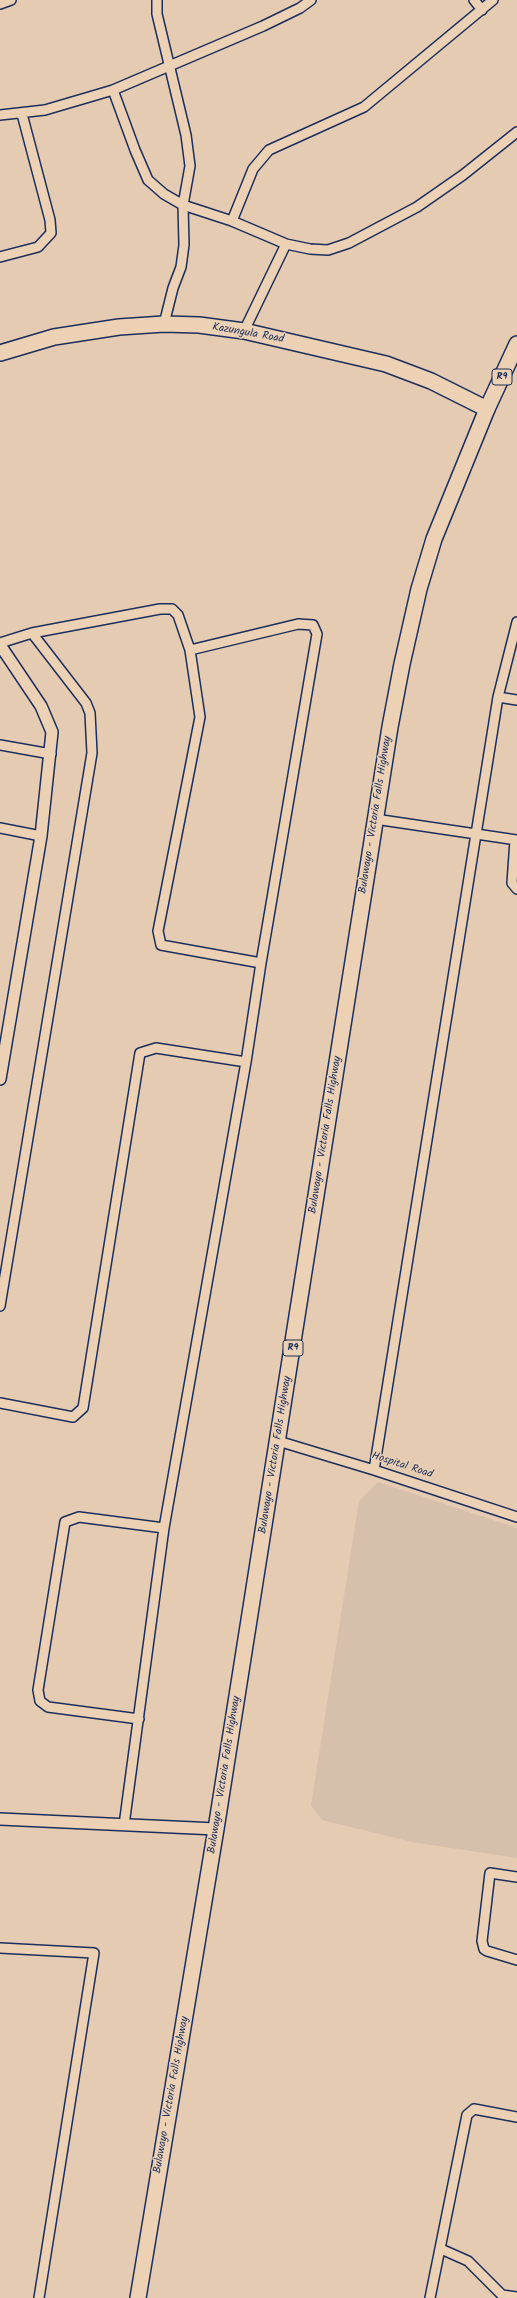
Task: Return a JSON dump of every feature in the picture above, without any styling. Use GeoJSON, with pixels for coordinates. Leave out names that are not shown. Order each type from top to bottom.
{"type":"FeatureCollection","features":[{"type":"Feature","properties":{"kind":"main road","name":"Kazungula Road"},"geometry":{"type":"LineString","coordinates":[[0,353],[54,337],[119,327],[164,324],[244,331],[386,364],[431,381],[487,409]]}},
{"type":"Feature","properties":{"kind":"main road","name":"R9"},"geometry":{"type":"LineString","coordinates":[[487,409],[517,344]]}},
{"type":"Feature","properties":{"kind":"main road","name":"Bulawayo - Victoria Falls Highway"},"geometry":{"type":"LineString","coordinates":[[138,2298],[216,1829],[375,819],[402,664],[419,589],[434,539],[487,409]]}},
{"type":"Feature","properties":{"kind":"street"},"geometry":{"type":"LineString","coordinates":[[0,4],[11,0]]}},
{"type":"Feature","properties":{"kind":"street"},"geometry":{"type":"LineString","coordinates":[[157,0],[157,14],[189,151],[190,166],[182,205],[184,245],[181,267],[173,288],[164,324]]}},
{"type":"Feature","properties":{"kind":"street"},"geometry":{"type":"LineString","coordinates":[[0,115],[22,114],[45,110],[113,90],[263,26],[300,8],[311,0]]}},
{"type":"Feature","properties":{"kind":"street"},"geometry":{"type":"LineString","coordinates":[[474,0],[482,10]]}},
{"type":"Feature","properties":{"kind":"street"},"geometry":{"type":"LineString","coordinates":[[232,221],[253,169],[269,150],[364,107],[493,0]]}},
{"type":"Feature","properties":{"kind":"street"},"geometry":{"type":"LineString","coordinates":[[113,90],[135,150],[148,180],[164,194],[182,205],[232,221],[286,244],[310,249],[328,250],[349,244],[417,207],[463,175],[517,132]]}},
{"type":"Feature","properties":{"kind":"street"},"geometry":{"type":"LineString","coordinates":[[0,257],[38,247],[51,233],[50,220],[22,114]]}},
{"type":"Feature","properties":{"kind":"street"},"geometry":{"type":"LineString","coordinates":[[244,331],[286,244]]}},
{"type":"Feature","properties":{"kind":"street"},"geometry":{"type":"LineString","coordinates":[[0,1079],[41,836],[51,754],[52,732],[48,718],[0,644],[32,633],[160,609],[172,609],[178,615],[190,650],[200,717],[158,931],[161,946],[261,963]]}},
{"type":"Feature","properties":{"kind":"street"},"geometry":{"type":"LineString","coordinates":[[374,1470],[498,697],[517,622]]}},
{"type":"Feature","properties":{"kind":"street"},"geometry":{"type":"LineString","coordinates":[[124,1825],[164,1528],[246,1062],[261,963],[317,634],[313,625],[298,624],[190,650]]}},
{"type":"Feature","properties":{"kind":"street"},"geometry":{"type":"LineString","coordinates":[[0,1306],[92,753],[90,713],[86,703],[32,633]]}},
{"type":"Feature","properties":{"kind":"street"},"geometry":{"type":"LineString","coordinates":[[498,697],[517,700]]}},
{"type":"Feature","properties":{"kind":"street"},"geometry":{"type":"LineString","coordinates":[[0,745],[51,754]]}},
{"type":"Feature","properties":{"kind":"street"},"geometry":{"type":"LineString","coordinates":[[375,819],[516,840],[512,883],[517,889]]}},
{"type":"Feature","properties":{"kind":"street"},"geometry":{"type":"LineString","coordinates":[[0,828],[41,836]]}},
{"type":"Feature","properties":{"kind":"street"},"geometry":{"type":"LineString","coordinates":[[0,1403],[73,1417],[83,1408],[140,1053],[156,1048],[246,1062]]}},
{"type":"Feature","properties":{"kind":"street","name":"Hospital Road"},"geometry":{"type":"LineString","coordinates":[[278,1441],[374,1470],[517,1517]]}},
{"type":"Feature","properties":{"kind":"street"},"geometry":{"type":"LineString","coordinates":[[139,1720],[48,1707],[40,1701],[38,1690],[65,1522],[79,1517],[164,1528]]}},
{"type":"Feature","properties":{"kind":"street"},"geometry":{"type":"LineString","coordinates":[[0,1819],[216,1829]]}},
{"type":"Feature","properties":{"kind":"street"},"geometry":{"type":"LineString","coordinates":[[517,1877],[490,1873],[482,1941],[484,1948],[487,1951],[517,1960]]}},
{"type":"Feature","properties":{"kind":"street"},"geometry":{"type":"LineString","coordinates":[[0,1948],[94,1953],[40,2298]]}},
{"type":"Feature","properties":{"kind":"street"},"geometry":{"type":"LineString","coordinates":[[430,2298],[450,2191],[467,2115],[474,2109],[517,2117]]}},
{"type":"Feature","properties":{"kind":"street"},"geometry":{"type":"LineString","coordinates":[[440,2249],[468,2262],[502,2295],[517,2297]]}},
{"type":"Feature","properties":{"kind":"shaded area"},"geometry":{"type":"Polygon","coordinates":[[[378,1482],[517,1528],[517,1858],[412,1842],[322,1820],[311,1805],[359,1501],[378,1482]]]}}]}
